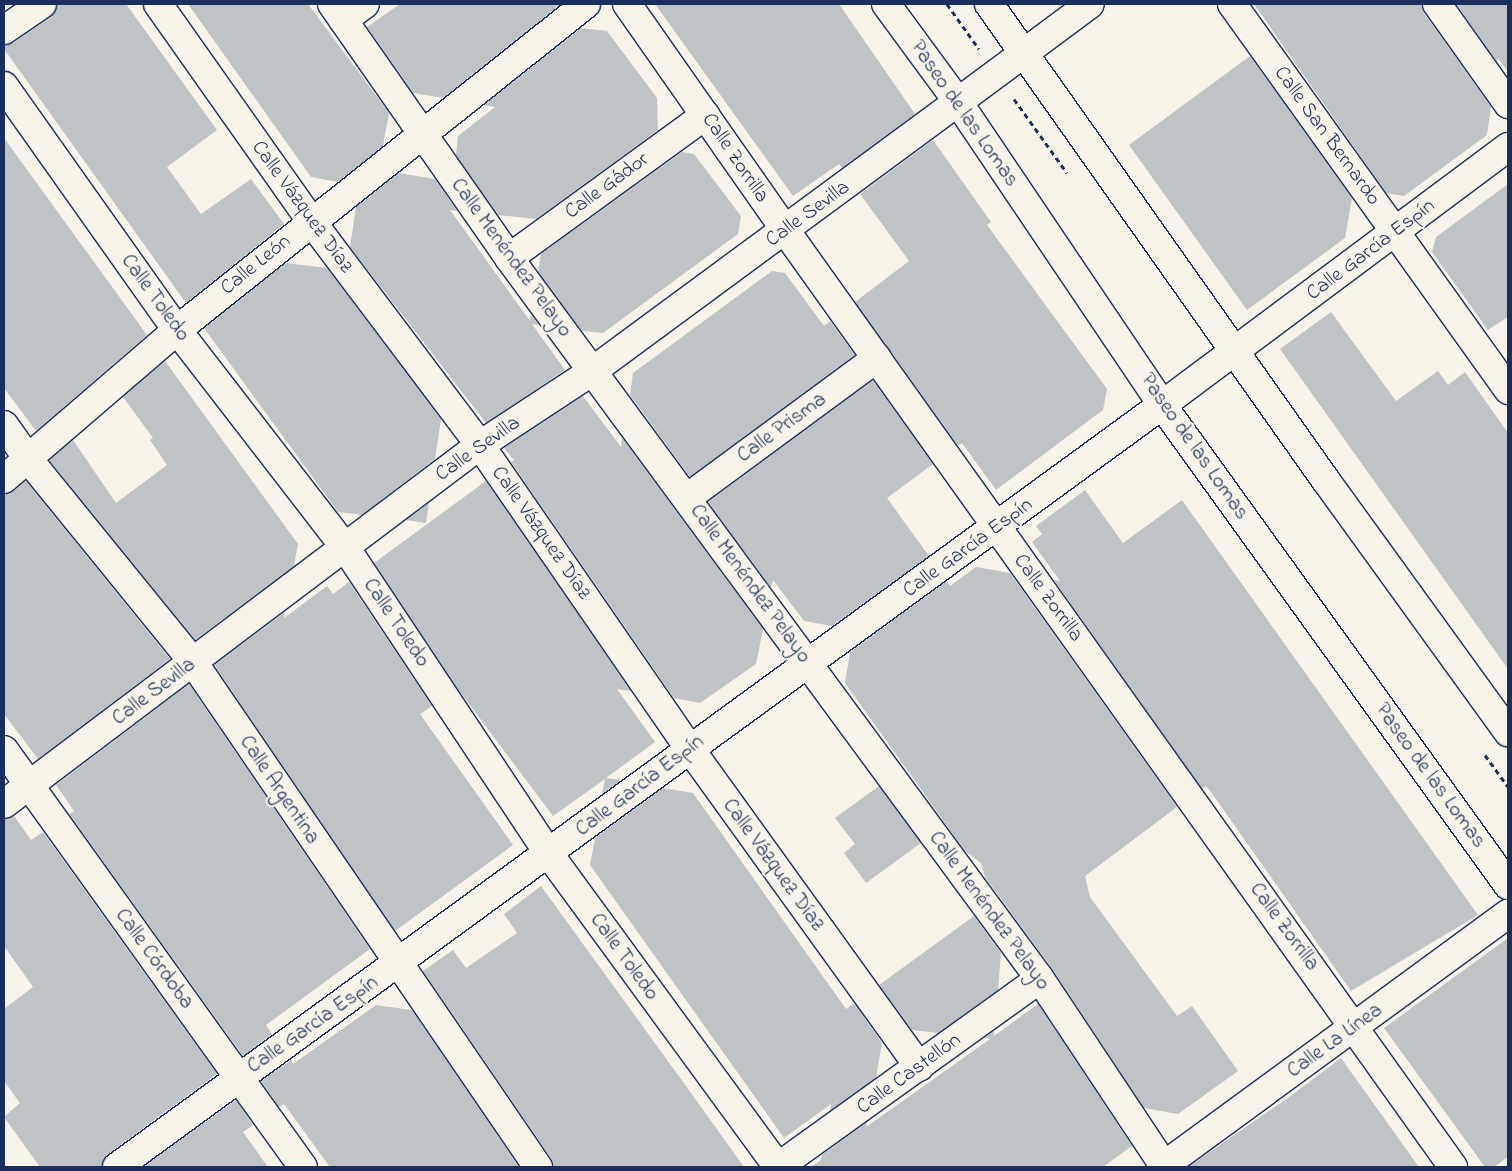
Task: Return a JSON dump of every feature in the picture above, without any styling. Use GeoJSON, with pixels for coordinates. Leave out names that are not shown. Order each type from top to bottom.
{"type":"FeatureCollection","features":[{"type":"Feature","properties":{"kind":"street"},"geometry":{"type":"LineString","coordinates":[[4,30],[42,4]]}},
{"type":"Feature","properties":{"kind":"street","name":"Calle Vázquez Díaz"},"geometry":{"type":"LineString","coordinates":[[158,4],[310,222],[480,445],[690,749],[918,1067]]}},
{"type":"Feature","properties":{"kind":"street"},"geometry":{"type":"LineString","coordinates":[[337,12],[365,4]]}},
{"type":"Feature","properties":{"kind":"street","name":"Calle León"},"geometry":{"type":"LineString","coordinates":[[4,479],[29,460],[177,330],[310,222],[586,4]]}},
{"type":"Feature","properties":{"kind":"street","name":"Calle Zorrilla"},"geometry":{"type":"LineString","coordinates":[[627,4],[706,114],[785,230],[1355,1026],[1453,1167]]}},
{"type":"Feature","properties":{"kind":"street","name":"Paseo de las Lomas"},"geometry":{"type":"LineString","coordinates":[[886,4],[958,102],[1162,404],[1508,885]]}},
{"type":"Feature","properties":{"kind":"street"},"geometry":{"type":"LineString","coordinates":[[989,4],[1235,352],[1508,732]]}},
{"type":"Feature","properties":{"kind":"street"},"geometry":{"type":"LineString","coordinates":[[1024,54],[1090,4]]}},
{"type":"Feature","properties":{"kind":"street","name":"Calle San Bernardo"},"geometry":{"type":"LineString","coordinates":[[1232,4],[1508,390]]}},
{"type":"Feature","properties":{"kind":"street"},"geometry":{"type":"LineString","coordinates":[[1438,4],[1508,104]]}},
{"type":"Feature","properties":{"kind":"street","name":"Calle Menéndez Pelayo"},"geometry":{"type":"LineString","coordinates":[[337,12],[509,258],[594,370],[1040,980],[1164,1167]]}},
{"type":"Feature","properties":{"kind":"street","name":"Calle Sevilla"},"geometry":{"type":"LineString","coordinates":[[4,804],[480,445],[594,370],[1024,54]]}},
{"type":"Feature","properties":{"kind":"street","name":"Calle Toledo"},"geometry":{"type":"LineString","coordinates":[[4,86],[177,330],[345,547],[549,854],[778,1167]]}},
{"type":"Feature","properties":{"kind":"street","name":"Calle Gádor"},"geometry":{"type":"LineString","coordinates":[[509,258],[706,114]]}},
{"type":"Feature","properties":{"kind":"street","name":"Calle García Espín"},"geometry":{"type":"LineString","coordinates":[[116,1167],[239,1077],[398,965],[807,663],[998,528],[1508,147]]}},
{"type":"Feature","properties":{"kind":"street","name":"Calle Prisma"},"geometry":{"type":"LineString","coordinates":[[687,498],[877,358]]}},
{"type":"Feature","properties":{"kind":"street","name":"Calle Argentina"},"geometry":{"type":"LineString","coordinates":[[4,425],[29,460],[193,662],[398,965],[538,1167]]}},
{"type":"Feature","properties":{"kind":"street","name":"Calle Córdoba"},"geometry":{"type":"LineString","coordinates":[[4,750],[303,1167]]}},
{"type":"Feature","properties":{"kind":"street","name":"Calle La Línea"},"geometry":{"type":"LineString","coordinates":[[1164,1167],[1508,914]]}},
{"type":"Feature","properties":{"kind":"street","name":"Calle Castellón"},"geometry":{"type":"LineString","coordinates":[[778,1167],[1040,980]]}},
{"type":"Feature","properties":{"kind":"building"},"geometry":{"type":"Polygon","coordinates":[[[57,4],[126,4],[217,130],[167,167],[201,214],[251,179],[284,224],[186,303],[4,49],[4,45],[13,43],[51,17],[57,4]]]}},
{"type":"Feature","properties":{"kind":"building"},"geometry":{"type":"Polygon","coordinates":[[[188,4],[308,4],[389,113],[383,146],[338,182],[311,177],[188,4]]]}},
{"type":"Feature","properties":{"kind":"building"},"geometry":{"type":"Polygon","coordinates":[[[400,4],[561,4],[443,98],[413,93],[367,27],[400,4]]]}},
{"type":"Feature","properties":{"kind":"building"},"geometry":{"type":"Polygon","coordinates":[[[655,4],[839,4],[915,114],[842,168],[839,164],[793,196],[655,4]]]}},
{"type":"Feature","properties":{"kind":"building"},"geometry":{"type":"Polygon","coordinates":[[[1254,4],[1422,4],[1424,13],[1491,107],[1487,135],[1404,196],[1386,193],[1254,4]]]}},
{"type":"Feature","properties":{"kind":"building"},"geometry":{"type":"Polygon","coordinates":[[[1456,4],[1508,4],[1508,72],[1498,58],[1497,62],[1456,4]]]}},
{"type":"Feature","properties":{"kind":"building"},"geometry":{"type":"Polygon","coordinates":[[[581,28],[607,31],[657,98],[658,130],[536,219],[498,215],[456,155],[458,136],[495,107],[484,105],[581,28]]]}},
{"type":"Feature","properties":{"kind":"building"},"geometry":{"type":"Polygon","coordinates":[[[1250,56],[1352,198],[1345,238],[1247,310],[1129,145],[1250,56]]]}},
{"type":"Feature","properties":{"kind":"building"},"geometry":{"type":"Polygon","coordinates":[[[4,138],[147,335],[36,431],[4,388],[4,138]]]}},
{"type":"Feature","properties":{"kind":"building"},"geometry":{"type":"Polygon","coordinates":[[[933,140],[991,222],[987,225],[1107,389],[1103,410],[996,490],[962,443],[958,446],[855,302],[909,261],[860,194],[933,140]]]}},
{"type":"Feature","properties":{"kind":"building"},"geometry":{"type":"Polygon","coordinates":[[[682,152],[694,154],[741,216],[738,234],[603,333],[582,331],[538,272],[541,254],[682,152]]]}},
{"type":"Feature","properties":{"kind":"building"},"geometry":{"type":"Polygon","coordinates":[[[399,173],[435,179],[457,211],[450,210],[530,321],[531,315],[539,325],[532,324],[565,370],[486,423],[350,247],[356,207],[399,173]]]}},
{"type":"Feature","properties":{"kind":"building"},"geometry":{"type":"Polygon","coordinates":[[[1508,184],[1508,317],[1488,330],[1432,252],[1436,237],[1508,184]]]}},
{"type":"Feature","properties":{"kind":"building"},"geometry":{"type":"Polygon","coordinates":[[[286,263],[327,268],[441,419],[435,459],[362,515],[338,512],[204,328],[286,263]]]}},
{"type":"Feature","properties":{"kind":"building"},"geometry":{"type":"Polygon","coordinates":[[[772,271],[785,273],[824,326],[830,321],[855,355],[690,477],[630,395],[633,373],[772,271]]]}},
{"type":"Feature","properties":{"kind":"building"},"geometry":{"type":"Polygon","coordinates":[[[1331,312],[1396,401],[1438,371],[1448,385],[1465,372],[1508,433],[1508,669],[1280,349],[1331,312]]]}},
{"type":"Feature","properties":{"kind":"building"},"geometry":{"type":"Polygon","coordinates":[[[165,361],[298,544],[294,566],[195,640],[49,460],[73,440],[116,503],[167,465],[150,440],[153,438],[123,397],[165,361]]]}},
{"type":"Feature","properties":{"kind":"building"},"geometry":{"type":"Polygon","coordinates":[[[873,380],[933,464],[887,498],[929,556],[832,626],[804,621],[773,580],[771,588],[708,502],[873,380]]]}},
{"type":"Feature","properties":{"kind":"building"},"geometry":{"type":"Polygon","coordinates":[[[583,396],[621,447],[622,438],[763,629],[756,664],[700,703],[674,698],[511,462],[514,460],[504,448],[583,396]]]}},
{"type":"Feature","properties":{"kind":"building"},"geometry":{"type":"Polygon","coordinates":[[[26,481],[170,659],[38,759],[4,714],[4,494],[14,491],[26,481]]]}},
{"type":"Feature","properties":{"kind":"building"},"geometry":{"type":"Polygon","coordinates":[[[486,481],[631,691],[617,689],[655,742],[606,778],[621,780],[602,794],[605,779],[553,816],[457,688],[374,563],[486,481]]]}},
{"type":"Feature","properties":{"kind":"building"},"geometry":{"type":"Polygon","coordinates":[[[1085,490],[1123,543],[1182,500],[1478,915],[1351,991],[1211,792],[1206,786],[1202,789],[1054,580],[1060,581],[1032,542],[1042,534],[1036,526],[1085,490]]]}},
{"type":"Feature","properties":{"kind":"building"},"geometry":{"type":"Polygon","coordinates":[[[429,503],[426,523],[406,520],[429,503]]]}},
{"type":"Feature","properties":{"kind":"building"},"geometry":{"type":"Polygon","coordinates":[[[976,567],[1010,573],[1177,807],[1085,876],[1090,897],[1177,1016],[1192,1006],[1238,1071],[1178,1114],[1144,1108],[1053,970],[985,877],[981,863],[965,851],[845,683],[850,652],[947,581],[950,586],[976,567]]]}},
{"type":"Feature","properties":{"kind":"building"},"geometry":{"type":"Polygon","coordinates":[[[349,582],[432,706],[420,714],[513,845],[395,931],[214,665],[285,612],[284,618],[327,586],[333,594],[349,582]]]}},
{"type":"Feature","properties":{"kind":"building"},"geometry":{"type":"Polygon","coordinates":[[[189,684],[370,949],[266,1025],[272,1034],[243,1056],[69,814],[74,811],[56,785],[189,684]]]}},
{"type":"Feature","properties":{"kind":"building"},"geometry":{"type":"Polygon","coordinates":[[[879,786],[921,843],[866,883],[844,853],[855,844],[835,818],[879,786]]]}},
{"type":"Feature","properties":{"kind":"building"},"geometry":{"type":"Polygon","coordinates":[[[663,788],[693,793],[846,1009],[854,1003],[882,1043],[876,1078],[830,1111],[831,1104],[784,1138],[590,865],[595,838],[663,788]]]}},
{"type":"Feature","properties":{"kind":"building"},"geometry":{"type":"Polygon","coordinates":[[[14,816],[31,840],[43,832],[217,1074],[108,1154],[102,1167],[40,1167],[4,1117],[20,1103],[4,1081],[4,1009],[33,987],[4,946],[4,819],[14,816]]]}},
{"type":"Feature","properties":{"kind":"building"},"geometry":{"type":"Polygon","coordinates":[[[541,886],[744,1167],[553,1167],[551,1158],[423,971],[453,950],[466,968],[517,933],[504,914],[541,886]]]}},
{"type":"Feature","properties":{"kind":"building"},"geometry":{"type":"Polygon","coordinates":[[[974,916],[1001,953],[998,990],[938,1033],[912,1030],[879,985],[974,916]]]}},
{"type":"Feature","properties":{"kind":"building"},"geometry":{"type":"Polygon","coordinates":[[[1508,938],[1508,1157],[1494,1167],[1485,1167],[1384,1028],[1508,938]]]}},
{"type":"Feature","properties":{"kind":"building"},"geometry":{"type":"Polygon","coordinates":[[[1038,1004],[1132,1146],[1103,1167],[811,1167],[821,1160],[822,1155],[867,1122],[866,1127],[990,1039],[985,1038],[994,1031],[994,1036],[1038,1004]]]}},
{"type":"Feature","properties":{"kind":"building"},"geometry":{"type":"Polygon","coordinates":[[[376,1005],[412,1010],[519,1167],[330,1167],[284,1104],[279,1107],[261,1081],[291,1060],[293,1064],[376,1005]]]}},
{"type":"Feature","properties":{"kind":"building"},"geometry":{"type":"Polygon","coordinates":[[[1341,1058],[1419,1167],[1188,1167],[1289,1097],[1341,1058]]]}},
{"type":"Feature","properties":{"kind":"building"},"geometry":{"type":"Polygon","coordinates":[[[236,1100],[253,1125],[243,1132],[268,1167],[143,1167],[236,1100]]]}}]}
